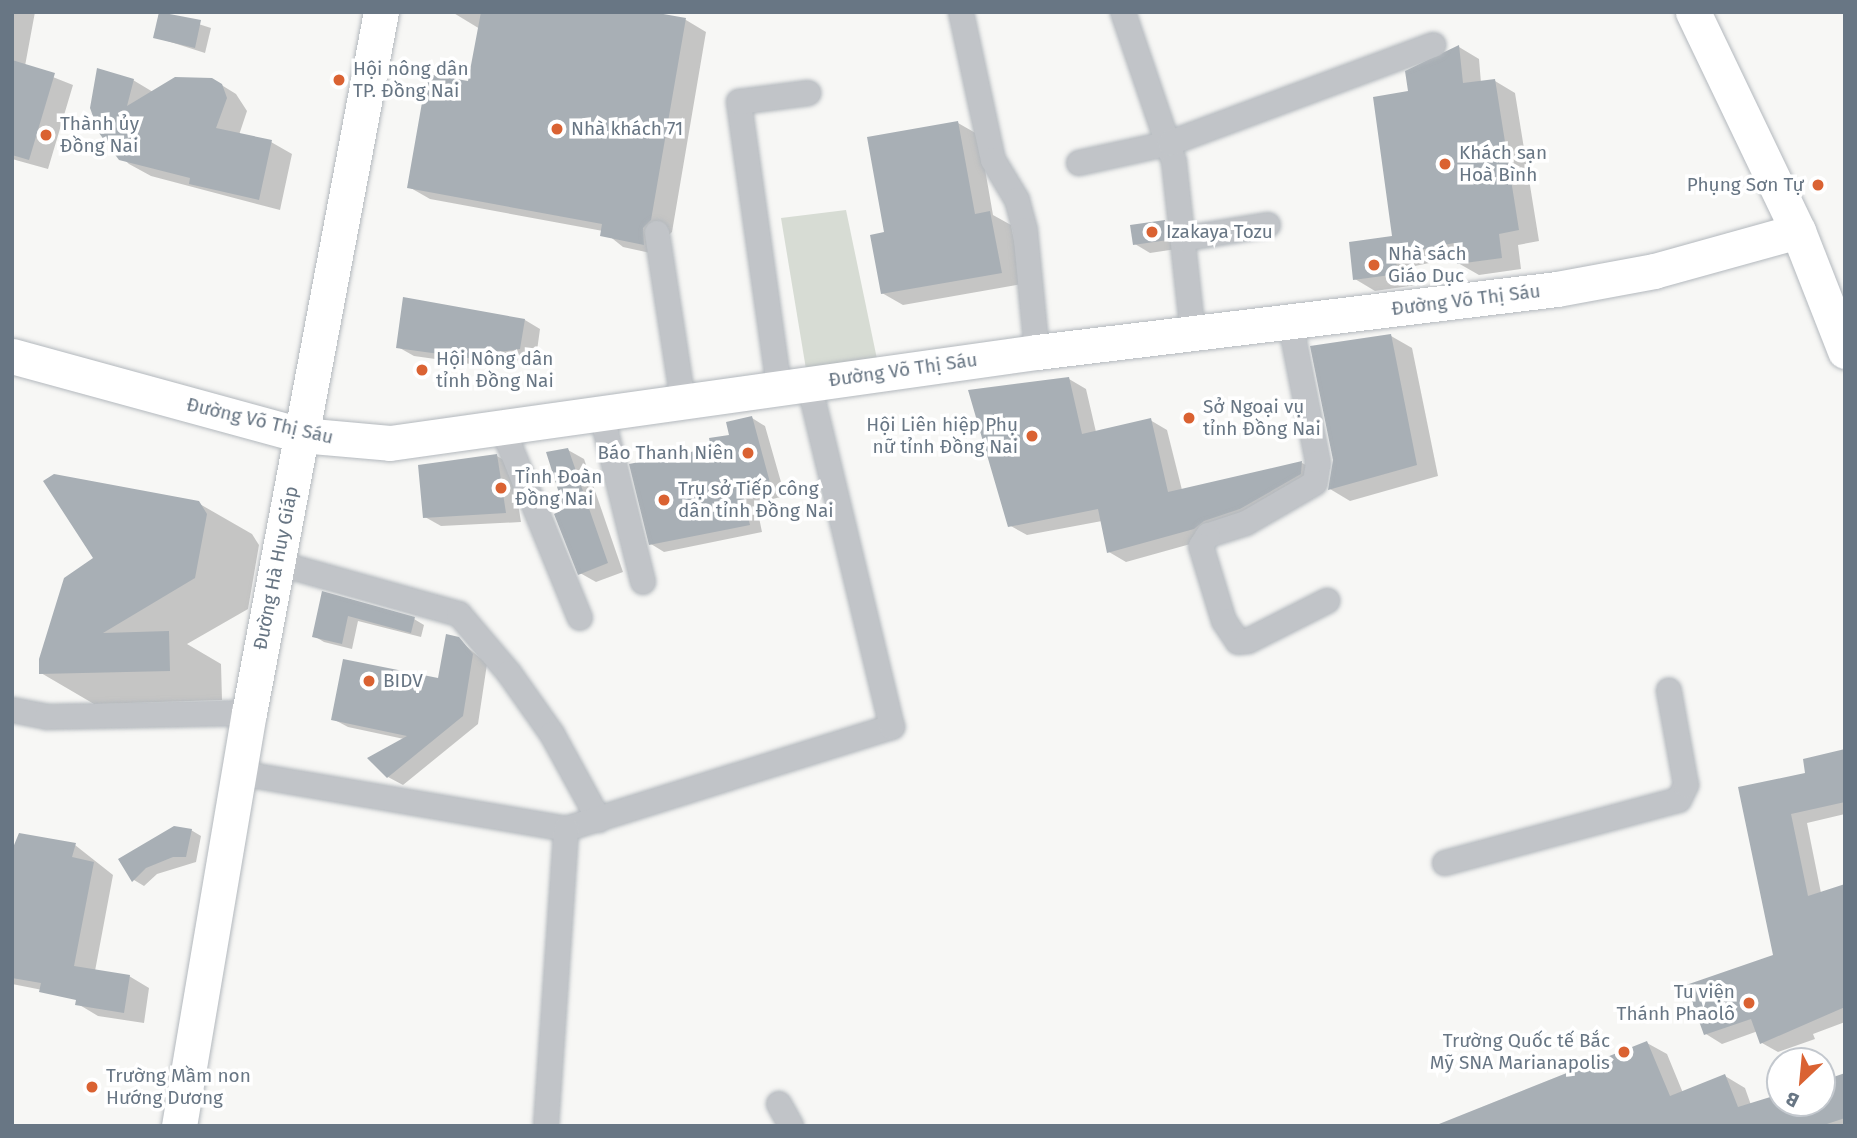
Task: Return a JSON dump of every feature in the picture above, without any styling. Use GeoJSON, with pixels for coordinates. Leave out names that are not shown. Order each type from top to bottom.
{"type":"FeatureCollection","features":[{"type":"Feature","properties":{"kind":"main road","name":"Đường Hà Huy Giáp"},"geometry":{"type":"LineString","coordinates":[[179,1126],[277,563],[381,12]]}},
{"type":"Feature","properties":{"kind":"main road"},"geometry":{"type":"LineString","coordinates":[[1693,12],[1798,231],[1845,351]]}},
{"type":"Feature","properties":{"kind":"main road","name":"Đường Võ Thị Sáu"},"geometry":{"type":"LineString","coordinates":[[12,356],[301,435],[374,444],[1037,352],[1617,279],[1798,231]]}},
{"type":"Feature","properties":{"kind":"street"},"geometry":{"type":"LineString","coordinates":[[961,12],[993,160],[1017,200],[1025,230],[1037,352]]}},
{"type":"Feature","properties":{"kind":"street"},"geometry":{"type":"LineString","coordinates":[[1123,12],[1170,142],[1193,333]]}},
{"type":"Feature","properties":{"kind":"street"},"geometry":{"type":"LineString","coordinates":[[1079,163],[1170,142],[1433,46]]}},
{"type":"Feature","properties":{"kind":"street"},"geometry":{"type":"LineString","coordinates":[[239,773],[566,829],[892,727],[794,385],[739,102],[808,93]]}},
{"type":"Feature","properties":{"kind":"street"},"geometry":{"type":"LineString","coordinates":[[1183,239],[1268,225]]}},
{"type":"Feature","properties":{"kind":"street"},"geometry":{"type":"LineString","coordinates":[[657,233],[683,401]]}},
{"type":"Feature","properties":{"kind":"street"},"geometry":{"type":"LineString","coordinates":[[1290,321],[1318,463],[1315,483],[1246,523],[1208,535],[1202,546],[1224,621],[1238,642],[1248,641],[1327,601]]}},
{"type":"Feature","properties":{"kind":"street"},"geometry":{"type":"LineString","coordinates":[[601,412],[643,582]]}},
{"type":"Feature","properties":{"kind":"street"},"geometry":{"type":"LineString","coordinates":[[502,427],[580,618]]}},
{"type":"Feature","properties":{"kind":"street"},"geometry":{"type":"LineString","coordinates":[[277,563],[459,614],[509,673],[552,734],[599,820]]}},
{"type":"Feature","properties":{"kind":"street"},"geometry":{"type":"LineString","coordinates":[[1445,863],[1679,800],[1686,785],[1669,691]]}},
{"type":"Feature","properties":{"kind":"street"},"geometry":{"type":"LineString","coordinates":[[12,710],[47,717],[250,713]]}},
{"type":"Feature","properties":{"kind":"street"},"geometry":{"type":"LineString","coordinates":[[546,1126],[566,829]]}},
{"type":"Feature","properties":{"kind":"street"},"geometry":{"type":"LineString","coordinates":[[779,1104],[790,1126]]}},
{"type":"Feature","properties":{"kind":"shaded area"},"geometry":{"type":"Polygon","coordinates":[[[846,210],[877,359],[806,369],[781,218],[846,210]]]}},
{"type":"Feature","properties":{"kind":"building"},"geometry":{"type":"Polygon","coordinates":[[[159,12],[201,20],[195,48],[153,38],[159,12]]]}},
{"type":"Feature","properties":{"kind":"building","name":"Nhà khách 71"},"geometry":{"type":"Polygon","coordinates":[[[481,12],[652,12],[686,18],[651,220],[643,228],[644,245],[600,236],[602,224],[407,188],[427,74],[468,81],[481,12]]]}},
{"type":"Feature","properties":{"kind":"building","name":"Khách sạn Hoà Bình"},"geometry":{"type":"Polygon","coordinates":[[[1459,45],[1463,83],[1495,79],[1519,230],[1499,234],[1502,258],[1457,264],[1454,243],[1395,255],[1398,274],[1353,280],[1349,242],[1392,236],[1373,97],[1408,91],[1405,71],[1459,45]]]}},
{"type":"Feature","properties":{"kind":"building"},"geometry":{"type":"Polygon","coordinates":[[[12,60],[55,73],[29,160],[12,155],[12,60]]]}},
{"type":"Feature","properties":{"kind":"building"},"geometry":{"type":"Polygon","coordinates":[[[97,68],[134,79],[127,106],[175,77],[212,78],[222,84],[227,98],[216,128],[272,140],[259,200],[189,184],[190,178],[119,160],[99,133],[90,108],[97,68]]]}},
{"type":"Feature","properties":{"kind":"building"},"geometry":{"type":"Polygon","coordinates":[[[958,121],[975,214],[990,211],[1002,273],[881,294],[870,235],[884,232],[867,137],[958,121]]]}},
{"type":"Feature","properties":{"kind":"building"},"geometry":{"type":"Polygon","coordinates":[[[1165,220],[1168,240],[1133,245],[1130,225],[1165,220]]]}},
{"type":"Feature","properties":{"kind":"building"},"geometry":{"type":"Polygon","coordinates":[[[403,297],[525,319],[520,349],[484,354],[483,360],[396,348],[403,297]]]}},
{"type":"Feature","properties":{"kind":"building"},"geometry":{"type":"Polygon","coordinates":[[[1391,334],[1417,465],[1328,490],[1333,460],[1310,346],[1391,334]]]}},
{"type":"Feature","properties":{"kind":"building"},"geometry":{"type":"Polygon","coordinates":[[[1069,377],[1082,434],[1151,418],[1168,492],[1302,461],[1301,474],[1240,509],[1204,521],[1194,529],[1107,553],[1098,509],[1008,527],[968,390],[1069,377]]]}},
{"type":"Feature","properties":{"kind":"building"},"geometry":{"type":"Polygon","coordinates":[[[752,416],[772,490],[743,496],[750,525],[649,545],[629,464],[711,448],[709,438],[729,435],[726,422],[752,416]]]}},
{"type":"Feature","properties":{"kind":"building"},"geometry":{"type":"Polygon","coordinates":[[[568,448],[608,563],[578,575],[554,514],[564,509],[546,452],[568,448]]]}},
{"type":"Feature","properties":{"kind":"building"},"geometry":{"type":"Polygon","coordinates":[[[497,454],[506,513],[423,518],[418,465],[497,454]]]}},
{"type":"Feature","properties":{"kind":"building"},"geometry":{"type":"Polygon","coordinates":[[[54,474],[199,501],[207,514],[195,578],[103,633],[169,631],[170,671],[39,674],[39,659],[64,578],[93,558],[43,481],[54,474]]]}},
{"type":"Feature","properties":{"kind":"building"},"geometry":{"type":"Polygon","coordinates":[[[322,591],[415,617],[411,633],[348,616],[342,644],[312,637],[322,591]]]}},
{"type":"Feature","properties":{"kind":"building"},"geometry":{"type":"Polygon","coordinates":[[[446,634],[459,637],[473,654],[463,716],[387,778],[367,758],[407,736],[331,720],[343,659],[438,678],[446,634]]]}},
{"type":"Feature","properties":{"kind":"building"},"geometry":{"type":"Polygon","coordinates":[[[1845,749],[1845,802],[1791,814],[1808,896],[1845,884],[1845,1007],[1760,1044],[1751,1019],[1704,1035],[1686,985],[1773,955],[1738,787],[1805,773],[1803,759],[1845,749]]]}},
{"type":"Feature","properties":{"kind":"building"},"geometry":{"type":"Polygon","coordinates":[[[174,826],[192,829],[186,857],[173,857],[146,868],[132,882],[118,859],[174,826]]]}},
{"type":"Feature","properties":{"kind":"building"},"geometry":{"type":"Polygon","coordinates":[[[19,833],[76,843],[72,857],[94,862],[74,966],[130,975],[124,1013],[75,1005],[76,1000],[39,992],[41,983],[12,978],[12,850],[19,833]]]}},
{"type":"Feature","properties":{"kind":"building","name":"Trường Quốc tế Bắc Mỹ SNA Marianapolis"},"geometry":{"type":"Polygon","coordinates":[[[1647,1041],[1670,1096],[1725,1074],[1738,1107],[1766,1098],[1766,1117],[1836,1117],[1836,1076],[1845,1073],[1845,1118],[1821,1126],[1434,1126],[1647,1041]]]}},
{"type":"Feature","properties":{"kind":"place","name":"Hội nông dân TP. Đồng Nai"},"geometry":{"type":"Point","coordinates":[339,80]}},
{"type":"Feature","properties":{"kind":"place","name":"Nhà khách 71"},"geometry":{"type":"Point","coordinates":[557,129]}},
{"type":"Feature","properties":{"kind":"place","name":"Thành ủy Đồng Nai"},"geometry":{"type":"Point","coordinates":[46,135]}},
{"type":"Feature","properties":{"kind":"place","name":"Khách sạn Hoà Bình"},"geometry":{"type":"Point","coordinates":[1445,164]}},
{"type":"Feature","properties":{"kind":"place","name":"Phụng Sơn Tự"},"geometry":{"type":"Point","coordinates":[1818,185]}},
{"type":"Feature","properties":{"kind":"place","name":"Izakaya Tozu"},"geometry":{"type":"Point","coordinates":[1152,232]}},
{"type":"Feature","properties":{"kind":"place","name":"Nhà sách Giáo Dục"},"geometry":{"type":"Point","coordinates":[1374,265]}},
{"type":"Feature","properties":{"kind":"place","name":"Hội Nông dân tỉnh Đồng Nai"},"geometry":{"type":"Point","coordinates":[422,370]}},
{"type":"Feature","properties":{"kind":"place","name":"Sở Ngoại vụ tỉnh Đồng Nai"},"geometry":{"type":"Point","coordinates":[1189,418]}},
{"type":"Feature","properties":{"kind":"place","name":"Hội Liên hiệp Phụ nữ tỉnh Đồng Nai"},"geometry":{"type":"Point","coordinates":[1032,436]}},
{"type":"Feature","properties":{"kind":"place","name":"Báo Thanh Niên"},"geometry":{"type":"Point","coordinates":[748,453]}},
{"type":"Feature","properties":{"kind":"place","name":"Tỉnh Đoàn Đồng Nai"},"geometry":{"type":"Point","coordinates":[501,488]}},
{"type":"Feature","properties":{"kind":"place","name":"Trụ sở Tiếp công dân tỉnh Đồng Nai"},"geometry":{"type":"Point","coordinates":[664,500]}},
{"type":"Feature","properties":{"kind":"place","name":"BIDV"},"geometry":{"type":"Point","coordinates":[369,681]}},
{"type":"Feature","properties":{"kind":"place","name":"Tu viện Thánh Phaolô"},"geometry":{"type":"Point","coordinates":[1749,1003]}},
{"type":"Feature","properties":{"kind":"place","name":"Trường Quốc tế Bắc Mỹ SNA Marianapolis"},"geometry":{"type":"Point","coordinates":[1624,1052]}},
{"type":"Feature","properties":{"kind":"place","name":"Trường Mầm non Hướng Dương"},"geometry":{"type":"Point","coordinates":[92,1087]}}]}
